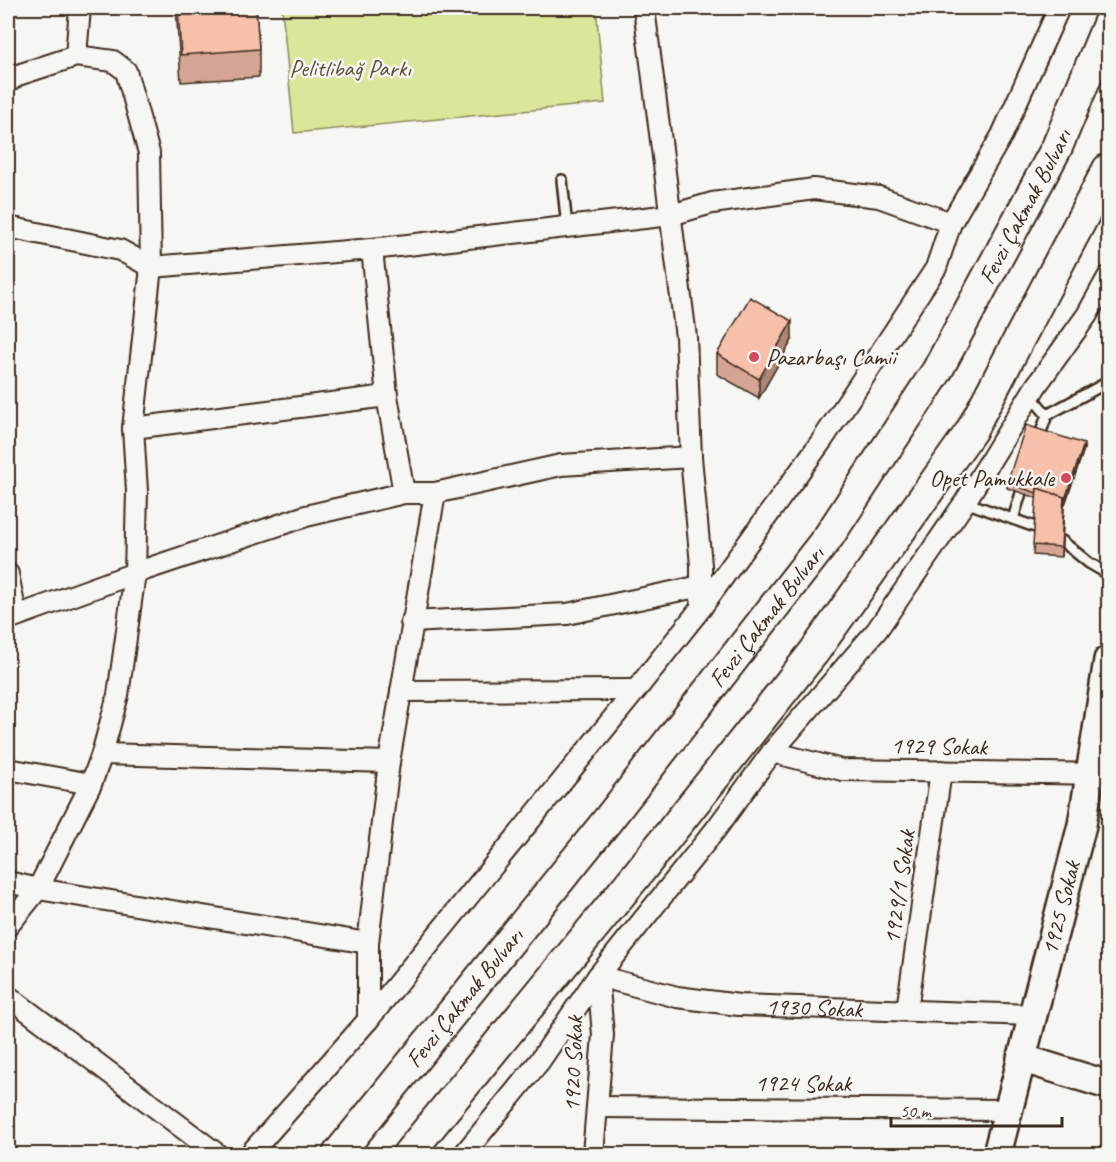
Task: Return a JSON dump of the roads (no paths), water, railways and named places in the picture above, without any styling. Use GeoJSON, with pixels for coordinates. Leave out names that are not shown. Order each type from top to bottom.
{"type":"FeatureCollection","features":[{"type":"Feature","properties":{"kind":"main road","name":"Fevzi Çakmak Bulvarı"},"geometry":{"type":"LineString","coordinates":[[338,1155],[606,821],[829,536],[937,371],[1057,147],[1108,24]]}},
{"type":"Feature","properties":{"kind":"main road"},"geometry":{"type":"LineString","coordinates":[[408,1155],[639,872],[814,652],[953,457],[971,431],[1108,169]]}},
{"type":"Feature","properties":{"kind":"street"},"geometry":{"type":"LineString","coordinates":[[76,56],[80,8]]}},
{"type":"Feature","properties":{"kind":"street"},"geometry":{"type":"LineString","coordinates":[[644,8],[686,337],[691,457],[701,565],[701,609]]}},
{"type":"Feature","properties":{"kind":"street"},"geometry":{"type":"LineString","coordinates":[[250,1155],[368,1020],[701,609],[823,439],[936,268],[951,223],[1002,135],[1059,8]]}},
{"type":"Feature","properties":{"kind":"street"},"geometry":{"type":"LineString","coordinates":[[8,82],[18,75],[76,56],[113,61],[126,71],[149,153],[151,267],[133,428],[137,490],[135,573],[118,695],[102,754],[91,784],[38,889],[8,926]]}},
{"type":"Feature","properties":{"kind":"street"},"geometry":{"type":"LineString","coordinates":[[8,227],[120,250],[151,267],[372,249],[671,215],[711,203],[814,189],[879,197],[951,223]]}},
{"type":"Feature","properties":{"kind":"street"},"geometry":{"type":"LineString","coordinates":[[372,249],[387,396],[404,493]]}},
{"type":"Feature","properties":{"kind":"street"},"geometry":{"type":"LineString","coordinates":[[464,1155],[539,1062],[598,976],[716,829],[772,752],[877,630],[965,502],[1030,396],[1087,315],[1108,277]]}},
{"type":"Feature","properties":{"kind":"street"},"geometry":{"type":"LineString","coordinates":[[133,428],[387,396]]}},
{"type":"Feature","properties":{"kind":"street"},"geometry":{"type":"LineString","coordinates":[[8,574],[12,617],[306,516],[404,493],[435,493],[561,465],[691,457]]}},
{"type":"Feature","properties":{"kind":"street"},"geometry":{"type":"LineString","coordinates":[[368,1020],[368,943],[389,762],[411,622],[435,493]]}},
{"type":"Feature","properties":{"kind":"street"},"geometry":{"type":"LineString","coordinates":[[411,622],[567,614],[701,586]]}},
{"type":"Feature","properties":{"kind":"street","name":"1925 Sokak"},"geometry":{"type":"LineString","coordinates":[[997,1155],[1082,825],[1099,774],[1108,660]]}},
{"type":"Feature","properties":{"kind":"street"},"geometry":{"type":"LineString","coordinates":[[401,691],[636,690]]}},
{"type":"Feature","properties":{"kind":"street","name":"1929 Sokak"},"geometry":{"type":"LineString","coordinates":[[772,752],[842,770],[1099,774]]}},
{"type":"Feature","properties":{"kind":"street"},"geometry":{"type":"LineString","coordinates":[[102,754],[389,762]]}},
{"type":"Feature","properties":{"kind":"street"},"geometry":{"type":"LineString","coordinates":[[8,769],[91,784]]}},
{"type":"Feature","properties":{"kind":"street","name":"1929/1 Sokak"},"geometry":{"type":"LineString","coordinates":[[907,1011],[941,771]]}},
{"type":"Feature","properties":{"kind":"street"},"geometry":{"type":"LineString","coordinates":[[8,882],[38,889],[368,943]]}},
{"type":"Feature","properties":{"kind":"street","name":"1930 Sokak"},"geometry":{"type":"LineString","coordinates":[[598,976],[677,997],[739,1005],[1032,1014]]}},
{"type":"Feature","properties":{"kind":"street","name":"1920 Sokak"},"geometry":{"type":"LineString","coordinates":[[593,1155],[603,1035],[598,976]]}},
{"type":"Feature","properties":{"kind":"street"},"geometry":{"type":"LineString","coordinates":[[8,996],[217,1155]]}},
{"type":"Feature","properties":{"kind":"street"},"geometry":{"type":"LineString","coordinates":[[1021,1058],[1108,1085]]}},
{"type":"Feature","properties":{"kind":"street","name":"1924 Sokak"},"geometry":{"type":"LineString","coordinates":[[598,1107],[1008,1110]]}},
{"type":"Feature","properties":{"kind":"lane"},"geometry":{"type":"LineString","coordinates":[[562,180],[567,227]]}},
{"type":"Feature","properties":{"kind":"lane"},"geometry":{"type":"LineString","coordinates":[[1040,435],[1047,415],[1108,382]]}},
{"type":"Feature","properties":{"kind":"lane"},"geometry":{"type":"LineString","coordinates":[[1030,396],[1047,415]]}},
{"type":"Feature","properties":{"kind":"lane"},"geometry":{"type":"LineString","coordinates":[[1013,519],[1021,493]]}},
{"type":"Feature","properties":{"kind":"lane"},"geometry":{"type":"LineString","coordinates":[[965,502],[1035,527]]}},
{"type":"Feature","properties":{"kind":"lane"},"geometry":{"type":"LineString","coordinates":[[1062,541],[1089,563],[1108,574]]}},
{"type":"Feature","properties":{"kind":"place","name":"Pazarbaşı Camii"},"geometry":{"type":"Point","coordinates":[754,357]}},
{"type":"Feature","properties":{"kind":"place","name":"Opet Pamukkale"},"geometry":{"type":"Point","coordinates":[1066,478]}},
{"type":"Feature","properties":{"kind":"park label","name":"Pelitlibağ Parkı"},"geometry":{"type":"Point","coordinates":[350,68]}}]}
